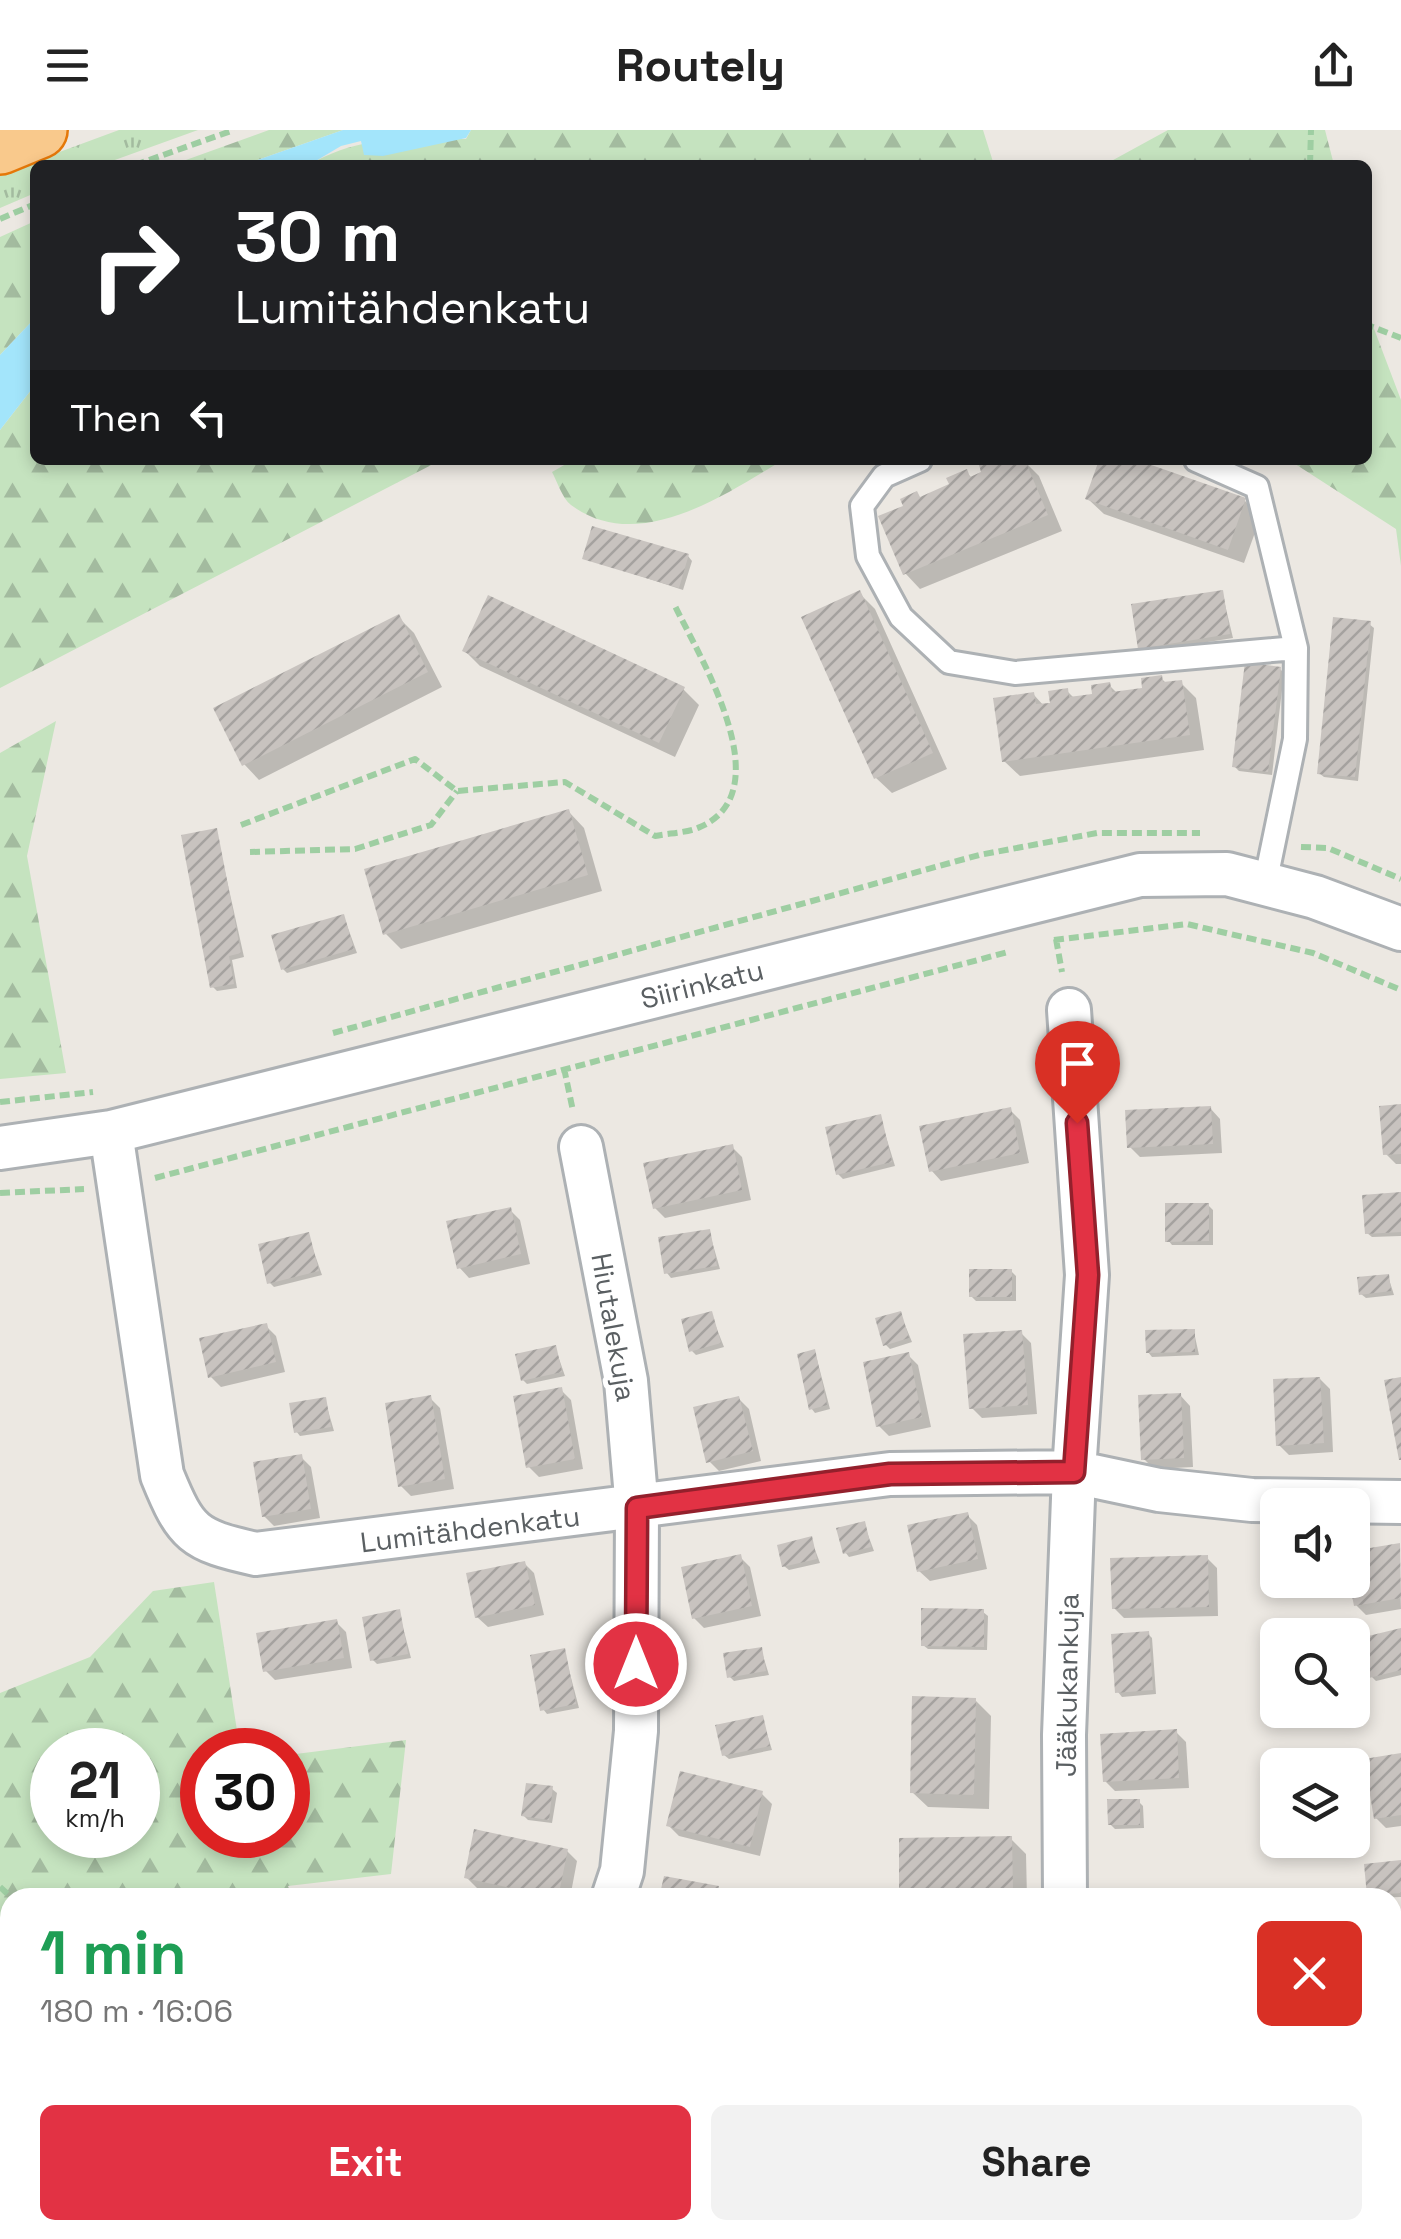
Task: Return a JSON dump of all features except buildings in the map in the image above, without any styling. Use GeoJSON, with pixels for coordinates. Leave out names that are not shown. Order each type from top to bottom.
{"type":"FeatureCollection","features":[{"type":"Feature","properties":{"kind":"highway"},"geometry":{"type":"LineString","coordinates":[[0,146],[40,130]]}},
{"type":"Feature","properties":{"kind":"street","name":"Siirinkatu"},"geometry":{"type":"LineString","coordinates":[[0,1148],[111,1132],[1140,875],[1227,874],[1401,929]]}},
{"type":"Feature","properties":{"kind":"street","name":"Jääkukankuja"},"geometry":{"type":"LineString","coordinates":[[1066,1888],[1064,1735],[1074,1472],[1088,1275],[1069,1010]]}},
{"type":"Feature","properties":{"kind":"street","name":"Lumitähdenkatu"},"geometry":{"type":"LineString","coordinates":[[111,1132],[162,1475],[182,1523],[216,1545],[256,1554],[890,1474],[1074,1472],[1159,1490],[1252,1500],[1401,1502]]}},
{"type":"Feature","properties":{"kind":"street","name":"Hiutalekuja"},"geometry":{"type":"LineString","coordinates":[[581,1147],[626,1381],[637,1508],[636,1730],[622,1872],[616,1888]]}},
{"type":"Feature","properties":{"kind":"lane"},"geometry":{"type":"LineString","coordinates":[[909,465],[884,476],[862,506],[868,556],[901,617],[949,662],[1015,672],[1296,648]]}},
{"type":"Feature","properties":{"kind":"lane"},"geometry":{"type":"LineString","coordinates":[[1207,465],[1256,487],[1296,648],[1295,739],[1265,884]]}},
{"type":"Feature","properties":{"kind":"path"},"geometry":{"type":"LineString","coordinates":[[149,160],[234,130]]}},
{"type":"Feature","properties":{"kind":"path"},"geometry":{"type":"LineString","coordinates":[[1310,160],[1311,130]]}},
{"type":"Feature","properties":{"kind":"path"},"geometry":{"type":"LineString","coordinates":[[0,219],[30,206]]}},
{"type":"Feature","properties":{"kind":"path"},"geometry":{"type":"LineString","coordinates":[[1372,327],[1401,338]]}},
{"type":"Feature","properties":{"kind":"path"},"geometry":{"type":"LineString","coordinates":[[241,825],[416,759],[457,791],[565,782],[654,836],[702,826],[726,804],[736,771],[733,727],[675,606]]}},
{"type":"Feature","properties":{"kind":"path"},"geometry":{"type":"LineString","coordinates":[[250,852],[355,849],[431,825],[457,791]]}},
{"type":"Feature","properties":{"kind":"path"},"geometry":{"type":"LineString","coordinates":[[1037,944],[1187,924],[1314,953],[1401,990]]}},
{"type":"Feature","properties":{"kind":"path"},"geometry":{"type":"LineString","coordinates":[[0,1193],[118,1188],[1018,949]]}},
{"type":"Feature","properties":{"kind":"green space"},"geometry":{"type":"Polygon","coordinates":[[[119,130],[198,130],[115,160],[38,160],[119,130]]]}},
{"type":"Feature","properties":{"kind":"green space"},"geometry":{"type":"Polygon","coordinates":[[[269,130],[343,130],[257,160],[186,160],[269,130]]]}},
{"type":"Feature","properties":{"kind":"green space"},"geometry":{"type":"Polygon","coordinates":[[[471,130],[983,130],[992,160],[319,160],[366,143],[466,139],[471,130]]]}},
{"type":"Feature","properties":{"kind":"green space"},"geometry":{"type":"Polygon","coordinates":[[[1168,130],[1325,130],[1333,160],[1113,160],[1168,130]]]}},
{"type":"Feature","properties":{"kind":"green space"},"geometry":{"type":"Polygon","coordinates":[[[30,163],[30,195],[0,208],[0,174],[30,163]]]}},
{"type":"Feature","properties":{"kind":"green space"},"geometry":{"type":"Polygon","coordinates":[[[30,223],[30,323],[0,355],[0,237],[30,223]]]}},
{"type":"Feature","properties":{"kind":"green space"},"geometry":{"type":"Polygon","coordinates":[[[1372,324],[1401,400],[1401,566],[1396,529],[1297,465],[1372,465],[1372,324]]]}},
{"type":"Feature","properties":{"kind":"green space"},"geometry":{"type":"Polygon","coordinates":[[[30,391],[30,465],[431,465],[0,688],[0,430],[30,391]]]}},
{"type":"Feature","properties":{"kind":"green space"},"geometry":{"type":"Polygon","coordinates":[[[564,465],[775,465],[708,503],[680,514],[624,524],[597,519],[571,505],[552,472],[564,465]]]}},
{"type":"Feature","properties":{"kind":"green space"},"geometry":{"type":"Polygon","coordinates":[[[56,721],[27,856],[66,1073],[0,1079],[0,753],[56,721]]]}},
{"type":"Feature","properties":{"kind":"green space"},"geometry":{"type":"Polygon","coordinates":[[[214,1582],[237,1728],[180,1728],[180,1858],[310,1858],[310,1752],[406,1740],[391,1874],[289,1888],[0,1888],[0,1693],[90,1657],[153,1591],[214,1582]]]}},
{"type":"Feature","properties":{"kind":"water"},"geometry":{"type":"Polygon","coordinates":[[[343,130],[471,130],[466,138],[383,156],[364,155],[361,141],[341,146],[317,160],[257,160],[343,130]]]}},
{"type":"Feature","properties":{"kind":"water"},"geometry":{"type":"Polygon","coordinates":[[[30,323],[30,391],[0,430],[0,355],[30,323]]]}},
{"type":"Feature","properties":{"kind":"route"},"geometry":{"type":"LineString","coordinates":[[636,1664],[637,1508],[890,1474],[1074,1472],[1088,1275],[1077,1123]]}}]}
